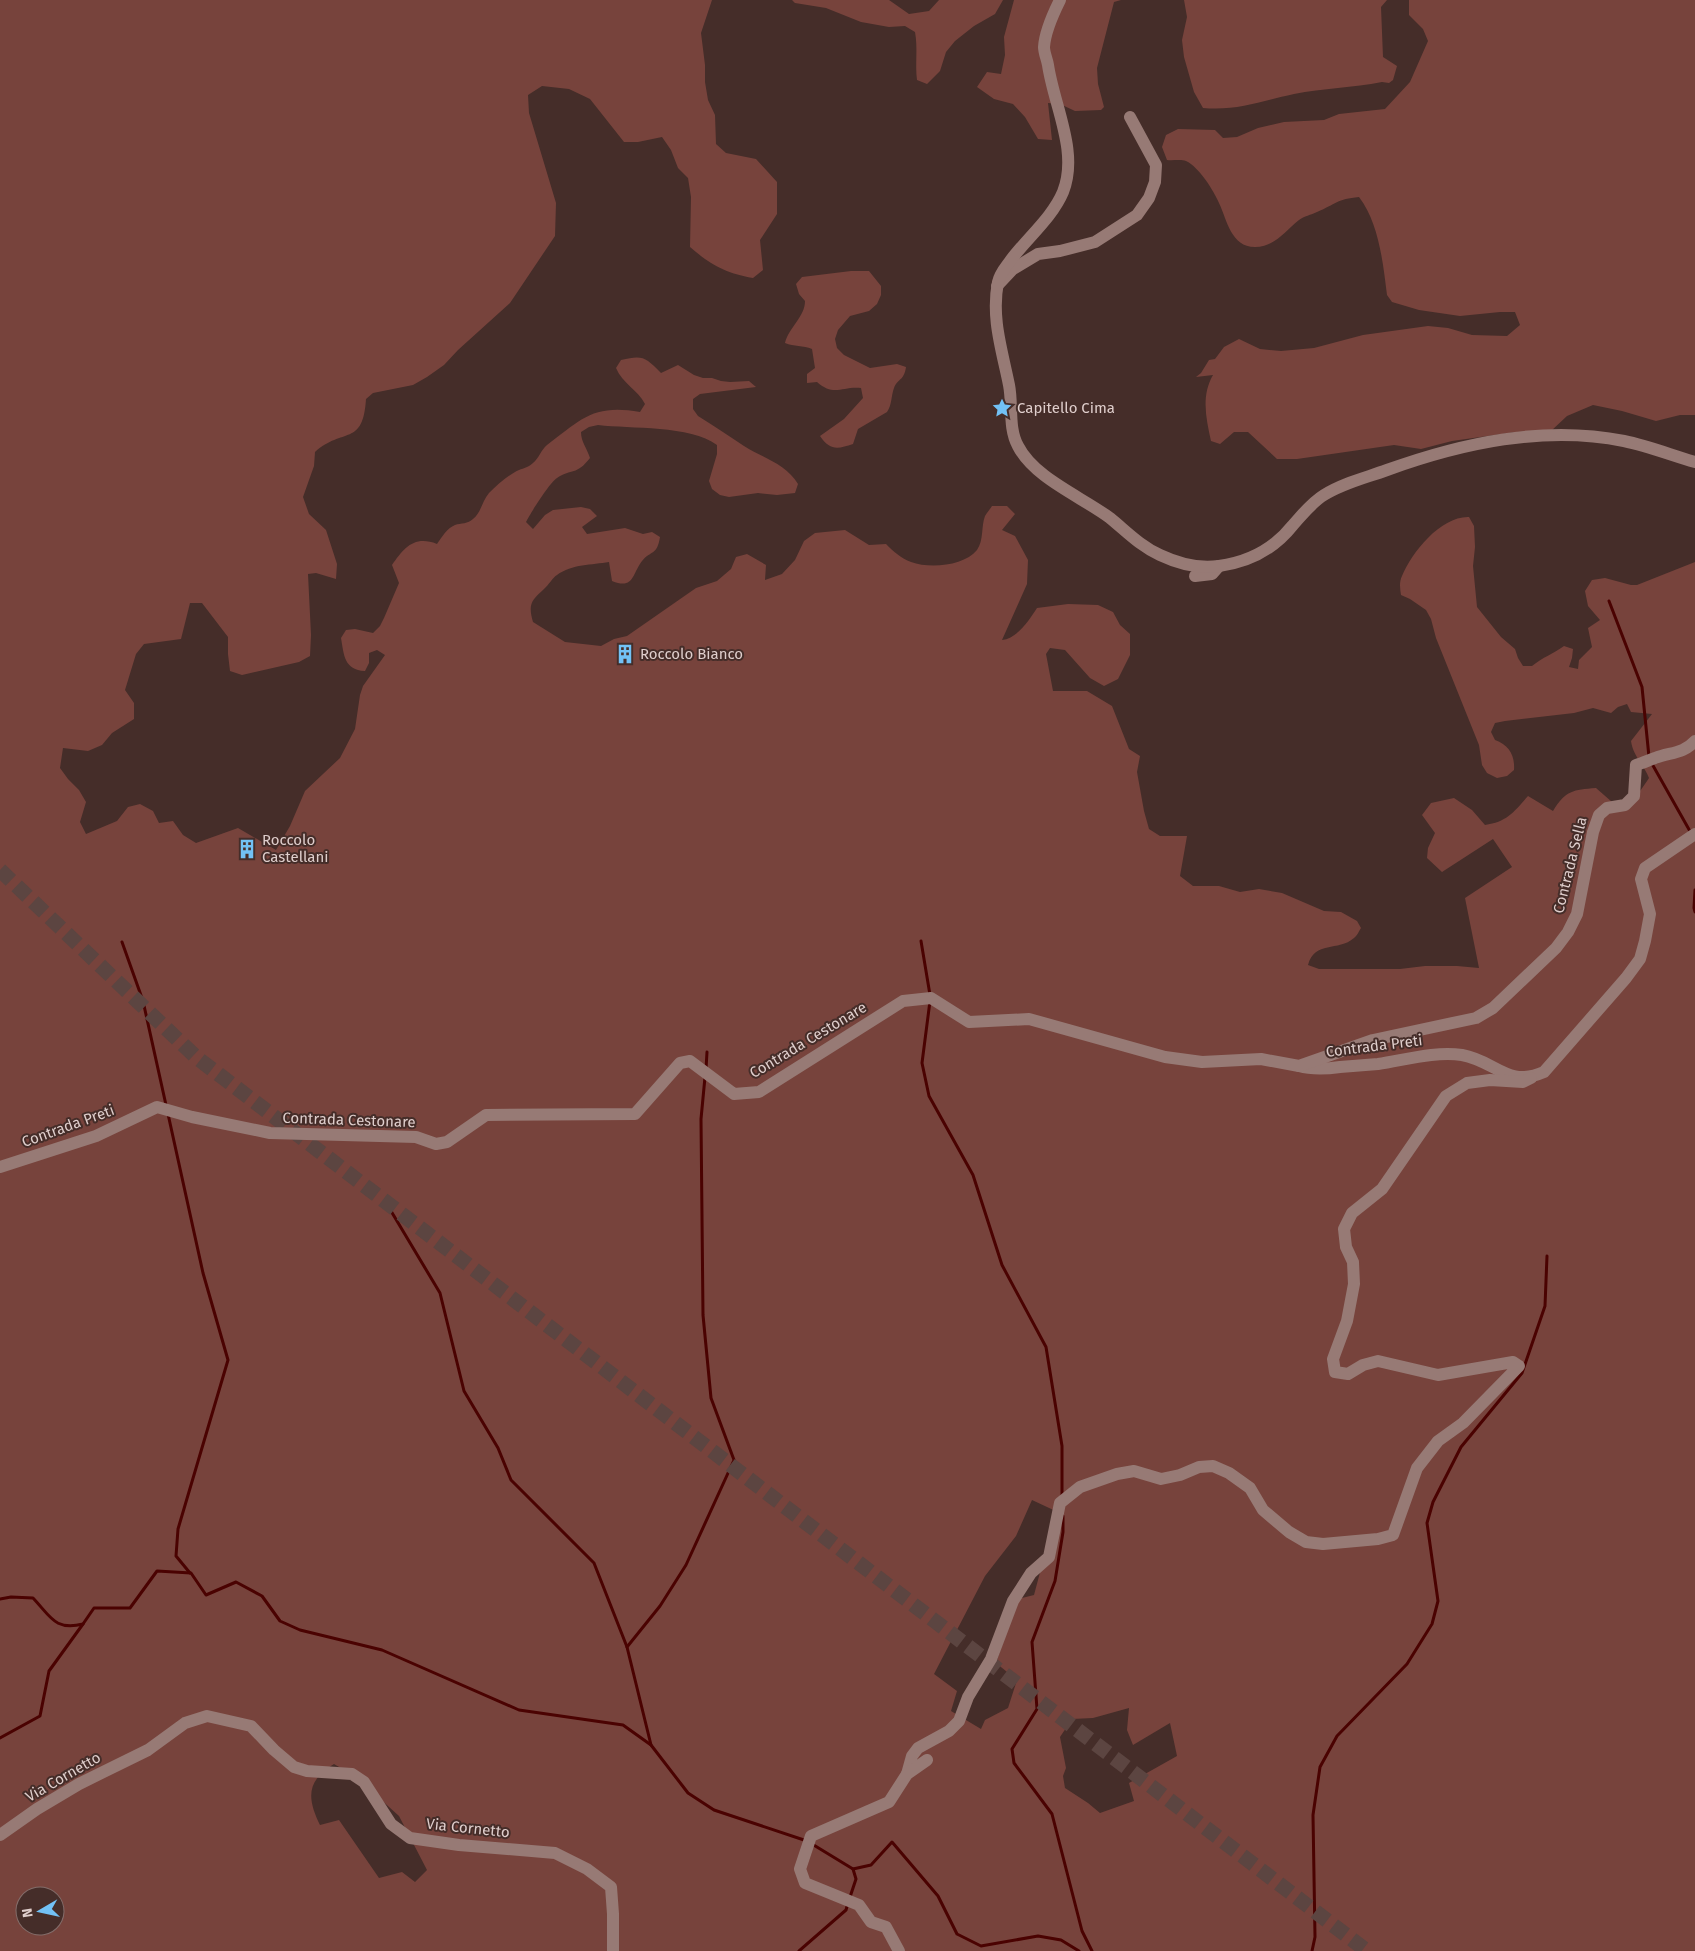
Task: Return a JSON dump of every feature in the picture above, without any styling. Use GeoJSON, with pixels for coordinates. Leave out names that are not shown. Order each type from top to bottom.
{"type":"FeatureCollection","features":[{"type":"Feature","properties":{"kind":"street"},"geometry":{"type":"LineString","coordinates":[[1060,0],[1052,15],[1044,46],[1051,86],[1067,150],[1069,173],[1062,194],[1053,210],[1019,248],[1000,274],[997,286],[995,315],[996,331],[1009,388],[1013,433],[1020,450],[1040,471],[1108,517],[1149,550],[1184,564],[1206,568],[1245,560],[1264,552],[1282,537],[1313,502],[1334,489],[1410,461],[1458,448],[1525,436],[1565,434],[1624,441],[1695,462]]}},
{"type":"Feature","properties":{"kind":"street"},"geometry":{"type":"LineString","coordinates":[[997,286],[1013,269],[1038,254],[1060,251],[1095,242],[1137,216],[1149,198],[1155,182],[1156,165],[1130,117]]}},
{"type":"Feature","properties":{"kind":"street"},"geometry":{"type":"LineString","coordinates":[[1195,576],[1212,574],[1219,566]]}},
{"type":"Feature","properties":{"kind":"street","name":"Contrada Sella"},"geometry":{"type":"LineString","coordinates":[[1299,1066],[1373,1040],[1476,1018],[1493,1008],[1556,948],[1568,932],[1577,914],[1593,832],[1599,815],[1607,808],[1625,805],[1634,796],[1636,785],[1634,770],[1636,764],[1644,763],[1656,757],[1681,752],[1695,741]]}},
{"type":"Feature","properties":{"kind":"street"},"geometry":{"type":"LineString","coordinates":[[898,1951],[886,1926],[871,1922],[859,1905],[805,1883],[800,1869],[811,1836],[889,1802],[907,1774],[912,1756],[918,1748],[949,1731],[959,1721],[968,1697],[991,1659],[1012,1601],[1031,1573],[1049,1557],[1060,1503],[1080,1487],[1117,1474],[1134,1471],[1161,1479],[1200,1467],[1212,1466],[1229,1472],[1250,1488],[1263,1510],[1289,1532],[1306,1542],[1323,1544],[1378,1539],[1393,1535],[1417,1468],[1438,1441],[1463,1423],[1519,1366],[1513,1362],[1438,1375],[1378,1361],[1348,1374],[1335,1372],[1333,1359],[1347,1321],[1354,1284],[1353,1262],[1346,1247],[1344,1229],[1352,1213],[1382,1189],[1446,1096],[1467,1084],[1490,1080],[1523,1082],[1544,1072],[1626,978],[1640,959],[1650,914],[1641,879],[1645,868],[1691,836]]}},
{"type":"Feature","properties":{"kind":"street","name":"Contrada Preti"},"geometry":{"type":"LineString","coordinates":[[927,998],[969,1022],[1030,1019],[1165,1057],[1202,1062],[1261,1059],[1312,1070],[1378,1064],[1422,1057],[1462,1056],[1487,1064],[1510,1077],[1531,1078]]}},
{"type":"Feature","properties":{"kind":"street","name":"Contrada Cestonare"},"geometry":{"type":"LineString","coordinates":[[174,1112],[270,1133],[416,1137],[436,1144],[447,1142],[486,1115],[635,1114],[680,1063],[690,1061],[734,1094],[759,1092],[903,1001],[927,998]]}},
{"type":"Feature","properties":{"kind":"street","name":"Contrada Preti"},"geometry":{"type":"LineString","coordinates":[[0,1167],[96,1136],[157,1108],[174,1112]]}},
{"type":"Feature","properties":{"kind":"street","name":"Via Cornetto"},"geometry":{"type":"LineString","coordinates":[[0,1835],[37,1809],[79,1784],[148,1750],[184,1723],[207,1716],[225,1719],[251,1726],[294,1767],[307,1771],[352,1774],[364,1782],[390,1824],[410,1838],[459,1845],[555,1853],[587,1869],[611,1887],[614,1914],[613,1951]]}},
{"type":"Feature","properties":{"kind":"street"},"geometry":{"type":"LineString","coordinates":[[907,1774],[927,1760]]}},
{"type":"Feature","properties":{"kind":"shaded area"},"geometry":{"type":"Polygon","coordinates":[[[0,0],[712,0],[701,33],[708,100],[715,115],[716,144],[726,153],[756,159],[777,182],[777,214],[760,240],[763,270],[753,278],[734,274],[705,259],[690,247],[691,197],[688,178],[678,168],[671,150],[662,137],[638,142],[624,142],[590,99],[569,89],[542,86],[528,95],[529,113],[556,203],[555,236],[510,303],[444,365],[413,385],[373,393],[366,399],[361,424],[356,430],[334,440],[315,452],[314,466],[303,497],[309,514],[326,530],[337,564],[336,579],[316,573],[308,574],[311,635],[310,656],[299,662],[242,675],[230,671],[228,637],[202,603],[190,603],[181,639],[144,644],[136,654],[125,690],[134,703],[134,719],[112,733],[102,745],[88,751],[63,748],[60,768],[79,790],[86,802],[80,822],[86,834],[117,821],[128,807],[140,804],[153,811],[159,823],[173,821],[183,835],[196,843],[238,828],[276,850],[290,826],[305,791],[340,758],[355,729],[363,686],[385,655],[377,650],[369,653],[369,663],[365,671],[358,670],[349,665],[346,660],[341,638],[346,630],[355,629],[373,633],[380,626],[399,583],[392,565],[410,545],[422,541],[437,544],[452,526],[471,521],[478,514],[489,493],[503,480],[531,464],[547,445],[579,421],[599,412],[611,410],[640,412],[645,404],[622,378],[616,368],[621,360],[628,358],[643,359],[661,373],[678,365],[703,378],[730,382],[749,381],[756,387],[700,394],[693,399],[693,409],[698,416],[744,446],[781,466],[798,484],[795,493],[777,495],[758,493],[729,497],[720,495],[712,489],[709,481],[717,454],[717,445],[692,434],[676,431],[598,425],[589,427],[581,432],[581,436],[590,458],[577,470],[562,475],[550,485],[526,522],[533,529],[545,515],[553,510],[581,507],[590,509],[597,516],[582,527],[587,534],[625,528],[643,534],[652,532],[660,537],[659,543],[655,550],[642,561],[632,579],[625,584],[612,581],[609,562],[563,571],[554,578],[532,603],[533,622],[565,642],[601,646],[614,639],[627,636],[696,588],[717,581],[731,569],[736,557],[747,554],[766,565],[765,580],[782,574],[795,560],[804,541],[815,533],[845,530],[869,545],[886,544],[904,559],[911,562],[928,565],[955,563],[964,560],[977,550],[981,542],[985,516],[992,506],[1007,506],[1015,514],[1002,530],[1015,536],[1028,560],[1027,584],[1002,640],[1008,639],[1018,632],[1037,608],[1068,604],[1098,605],[1113,612],[1120,625],[1130,634],[1130,655],[1118,679],[1104,686],[1090,678],[1065,650],[1050,648],[1046,654],[1053,691],[1087,691],[1112,706],[1129,749],[1140,756],[1137,772],[1149,829],[1160,836],[1187,836],[1180,876],[1193,886],[1219,886],[1240,892],[1259,889],[1282,893],[1324,911],[1341,912],[1357,921],[1361,928],[1354,938],[1341,945],[1321,949],[1311,957],[1308,965],[1319,969],[1400,969],[1425,966],[1479,968],[1465,898],[1512,867],[1493,839],[1442,872],[1427,858],[1428,848],[1435,833],[1422,815],[1431,803],[1454,798],[1472,810],[1485,825],[1505,819],[1528,796],[1553,811],[1566,795],[1581,789],[1596,788],[1612,802],[1626,801],[1634,797],[1641,790],[1649,778],[1634,751],[1631,741],[1652,714],[1631,712],[1627,704],[1618,707],[1611,713],[1593,708],[1574,713],[1495,723],[1491,732],[1495,740],[1510,751],[1514,770],[1507,776],[1497,778],[1487,773],[1482,765],[1479,745],[1436,638],[1431,619],[1426,610],[1401,595],[1400,583],[1402,576],[1413,557],[1429,537],[1448,522],[1458,518],[1469,517],[1474,526],[1475,547],[1473,566],[1477,607],[1501,637],[1515,649],[1523,666],[1532,666],[1564,646],[1573,649],[1569,667],[1578,669],[1579,660],[1592,647],[1588,628],[1600,620],[1588,606],[1585,591],[1592,580],[1605,578],[1637,585],[1695,562],[1695,1951],[0,1951],[0,0]],[[1032,1500],[1016,1536],[985,1576],[934,1674],[957,1691],[951,1711],[981,1729],[985,1720],[1008,1708],[1017,1680],[996,1663],[1018,1599],[1034,1595],[1042,1565],[1062,1514],[1032,1500]],[[1129,1708],[1093,1718],[1072,1719],[1060,1737],[1066,1768],[1063,1776],[1065,1788],[1100,1813],[1134,1801],[1129,1783],[1177,1756],[1170,1723],[1133,1745],[1127,1730],[1129,1708]],[[334,1764],[318,1777],[312,1791],[311,1798],[320,1825],[339,1820],[379,1878],[402,1872],[415,1882],[427,1870],[399,1816],[356,1777],[334,1764]]]}},
{"type":"Feature","properties":{"kind":"shaded area"},"geometry":{"type":"Polygon","coordinates":[[[792,0],[889,0],[909,14],[929,11],[939,0],[1003,0],[995,14],[974,26],[955,41],[946,52],[940,71],[927,84],[917,80],[915,32],[905,26],[889,27],[861,22],[826,8],[795,3],[792,0]]]}},
{"type":"Feature","properties":{"kind":"shaded area"},"geometry":{"type":"Polygon","coordinates":[[[1014,0],[1121,0],[1114,2],[1097,68],[1098,84],[1104,107],[1101,110],[1075,111],[1060,104],[1048,103],[1052,140],[1038,139],[1025,117],[1013,104],[994,99],[977,87],[987,72],[1001,74],[1005,55],[1004,37],[1014,0]]]}},
{"type":"Feature","properties":{"kind":"shaded area"},"geometry":{"type":"Polygon","coordinates":[[[1184,0],[1387,0],[1381,7],[1383,57],[1397,66],[1393,80],[1389,83],[1382,82],[1305,92],[1238,107],[1203,108],[1194,92],[1184,57],[1182,40],[1187,17],[1184,0]]]}},
{"type":"Feature","properties":{"kind":"shaded area"},"geometry":{"type":"Polygon","coordinates":[[[1409,0],[1695,0],[1695,415],[1680,415],[1656,421],[1593,405],[1567,416],[1551,431],[1516,432],[1452,441],[1421,449],[1394,445],[1297,459],[1277,459],[1248,432],[1234,432],[1220,444],[1211,441],[1206,416],[1206,399],[1209,383],[1213,375],[1196,377],[1201,373],[1209,360],[1215,359],[1224,347],[1239,339],[1260,349],[1281,351],[1314,348],[1363,335],[1428,326],[1448,328],[1472,335],[1507,336],[1520,325],[1515,312],[1460,316],[1419,310],[1392,302],[1387,295],[1382,257],[1376,231],[1366,207],[1359,197],[1341,201],[1303,217],[1279,238],[1268,244],[1255,247],[1240,243],[1231,231],[1217,198],[1201,174],[1186,161],[1167,160],[1162,147],[1166,135],[1178,129],[1215,130],[1223,138],[1237,137],[1258,128],[1284,122],[1324,120],[1339,114],[1385,109],[1410,82],[1428,41],[1423,29],[1409,15],[1409,0]]]}},
{"type":"Feature","properties":{"kind":"shaded area"},"geometry":{"type":"Polygon","coordinates":[[[851,271],[869,271],[881,286],[881,295],[877,304],[869,311],[850,316],[838,330],[835,339],[837,348],[844,355],[870,368],[897,364],[906,367],[904,375],[894,388],[887,412],[858,429],[853,444],[835,448],[827,444],[820,436],[844,419],[863,398],[861,388],[833,390],[817,382],[807,383],[807,374],[815,368],[812,349],[785,343],[804,307],[805,301],[799,294],[796,284],[802,277],[851,271]]]}},
{"type":"Feature","properties":{"kind":"waterway"},"geometry":{"type":"LineString","coordinates":[[1609,601],[1642,687],[1649,757]]}},
{"type":"Feature","properties":{"kind":"waterway"},"geometry":{"type":"LineString","coordinates":[[1651,762],[1691,833]]}},
{"type":"Feature","properties":{"kind":"waterway"},"geometry":{"type":"LineString","coordinates":[[1695,890],[1695,912]]}},
{"type":"Feature","properties":{"kind":"waterway"},"geometry":{"type":"LineString","coordinates":[[921,941],[930,995]]}},
{"type":"Feature","properties":{"kind":"waterway"},"geometry":{"type":"LineString","coordinates":[[122,942],[143,1001],[166,1105]]}},
{"type":"Feature","properties":{"kind":"waterway"},"geometry":{"type":"LineString","coordinates":[[930,1001],[922,1063],[929,1096],[973,1175],[1002,1265],[1046,1347],[1062,1446],[1062,1495]]}},
{"type":"Feature","properties":{"kind":"waterway"},"geometry":{"type":"LineString","coordinates":[[706,1069],[707,1052]]}},
{"type":"Feature","properties":{"kind":"waterway"},"geometry":{"type":"LineString","coordinates":[[627,1647],[660,1606],[686,1565],[734,1460],[711,1398],[703,1315],[701,1119],[705,1077]]}},
{"type":"Feature","properties":{"kind":"waterway"},"geometry":{"type":"LineString","coordinates":[[168,1114],[203,1273],[228,1360],[178,1529],[176,1556],[190,1573]]}},
{"type":"Feature","properties":{"kind":"waterway"},"geometry":{"type":"LineString","coordinates":[[391,1211],[440,1293],[464,1391],[498,1448],[511,1480],[594,1563],[627,1647],[651,1745]]}},
{"type":"Feature","properties":{"kind":"waterway"},"geometry":{"type":"LineString","coordinates":[[1312,1951],[1315,1937],[1313,1815],[1320,1767],[1337,1736],[1407,1664],[1432,1624],[1438,1601],[1427,1523],[1433,1502],[1461,1447],[1522,1373],[1545,1306],[1547,1256]]}},
{"type":"Feature","properties":{"kind":"waterway"},"geometry":{"type":"LineString","coordinates":[[1063,1516],[1063,1532],[1055,1581],[1032,1642],[1037,1709],[1012,1749],[1014,1763],[1052,1814],[1082,1931],[1092,1951]]}},
{"type":"Feature","properties":{"kind":"waterway"},"geometry":{"type":"LineString","coordinates":[[0,1599],[11,1597],[33,1598],[54,1621],[66,1626],[74,1626],[83,1624],[94,1608],[130,1608],[157,1571],[191,1573],[206,1595],[236,1582],[262,1596],[280,1621],[300,1630],[382,1650],[519,1710],[623,1725],[651,1745],[688,1793],[714,1810],[807,1841]]}},
{"type":"Feature","properties":{"kind":"waterway"},"geometry":{"type":"LineString","coordinates":[[0,1738],[40,1716],[49,1671],[83,1624]]}},
{"type":"Feature","properties":{"kind":"waterway"},"geometry":{"type":"LineString","coordinates":[[812,1844],[853,1869],[871,1865],[892,1842],[938,1896],[957,1934],[981,1946],[1038,1936],[1061,1940],[1079,1951]]}},
{"type":"Feature","properties":{"kind":"waterway"},"geometry":{"type":"LineString","coordinates":[[850,1897],[856,1879],[853,1869]]}},
{"type":"Feature","properties":{"kind":"waterway"},"geometry":{"type":"LineString","coordinates":[[799,1951],[846,1910],[848,1903]]}},
{"type":"Feature","properties":{"kind":"tunnel"},"geometry":{"type":"LineString","coordinates":[[0,870],[196,1057],[1367,1951]]}},
{"type":"Feature","properties":{"kind":"place","name":"Capitello Cima"},"geometry":{"type":"Point","coordinates":[1002,408]}},
{"type":"Feature","properties":{"kind":"place","name":"Roccolo Bianco"},"geometry":{"type":"Point","coordinates":[625,654]}},
{"type":"Feature","properties":{"kind":"place","name":"Roccolo Castellani"},"geometry":{"type":"Point","coordinates":[247,849]}}]}
